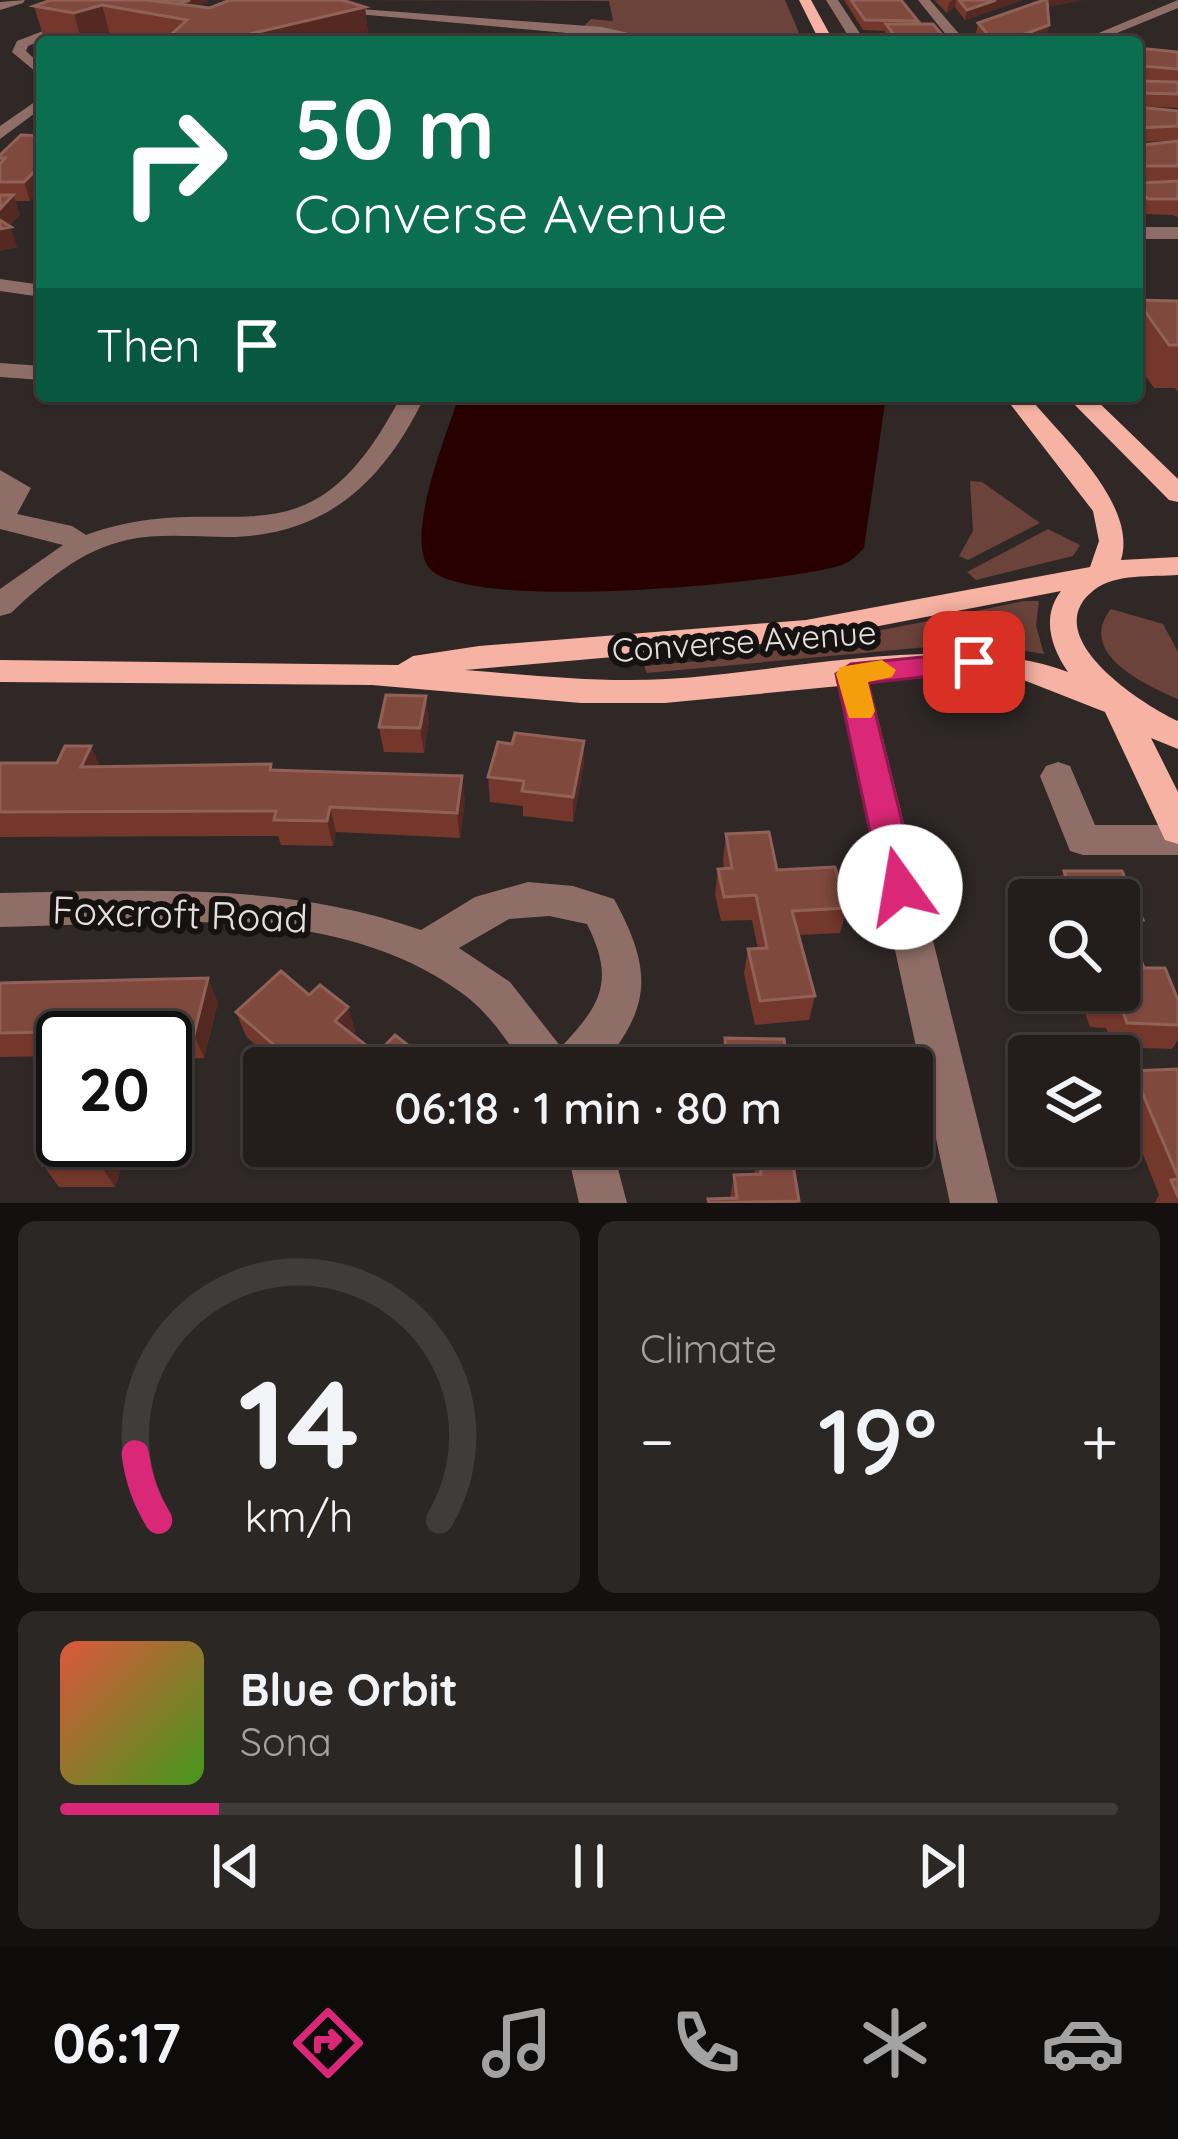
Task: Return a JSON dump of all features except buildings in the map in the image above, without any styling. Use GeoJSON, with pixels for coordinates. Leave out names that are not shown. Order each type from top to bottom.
{"type":"FeatureCollection","features":[{"type":"Feature","properties":{"kind":"main road"},"geometry":{"type":"LineString","coordinates":[[805,0],[824,36]]}},
{"type":"Feature","properties":{"kind":"main road"},"geometry":{"type":"LineString","coordinates":[[1021,402],[1106,510],[1113,541],[1099,574],[1069,598],[1062,629],[1078,667],[1118,705],[1178,736]]}},
{"type":"Feature","properties":{"kind":"main road"},"geometry":{"type":"LineString","coordinates":[[1084,402],[1178,494]]}},
{"type":"Feature","properties":{"kind":"main road","name":"Converse Avenue"},"geometry":{"type":"LineString","coordinates":[[373,674],[479,657],[806,630],[1099,574],[1178,566]]}},
{"type":"Feature","properties":{"kind":"main road","name":"Converse Avenue"},"geometry":{"type":"LineString","coordinates":[[0,671],[373,674],[581,692],[691,691],[996,664],[1031,670],[1118,705]]}},
{"type":"Feature","properties":{"kind":"main road"},"geometry":{"type":"LineString","coordinates":[[1118,705],[1178,829]]}},
{"type":"Feature","properties":{"kind":"street"},"geometry":{"type":"LineString","coordinates":[[0,6],[20,0]]}},
{"type":"Feature","properties":{"kind":"street"},"geometry":{"type":"LineString","coordinates":[[41,36],[134,0]]}},
{"type":"Feature","properties":{"kind":"street"},"geometry":{"type":"LineString","coordinates":[[832,0],[855,36]]}},
{"type":"Feature","properties":{"kind":"street"},"geometry":{"type":"LineString","coordinates":[[924,0],[959,36]]}},
{"type":"Feature","properties":{"kind":"street"},"geometry":{"type":"LineString","coordinates":[[223,5],[269,3],[297,13]]}},
{"type":"Feature","properties":{"kind":"street"},"geometry":{"type":"LineString","coordinates":[[259,20],[328,9],[632,36]]}},
{"type":"Feature","properties":{"kind":"street"},"geometry":{"type":"LineString","coordinates":[[1104,36],[1175,14]]}},
{"type":"Feature","properties":{"kind":"street"},"geometry":{"type":"LineString","coordinates":[[79,19],[122,25]]}},
{"type":"Feature","properties":{"kind":"street"},"geometry":{"type":"LineString","coordinates":[[47,33],[62,36]]}},
{"type":"Feature","properties":{"kind":"street"},"geometry":{"type":"LineString","coordinates":[[36,38],[20,46],[36,68]]}},
{"type":"Feature","properties":{"kind":"street"},"geometry":{"type":"LineString","coordinates":[[0,66],[28,62]]}},
{"type":"Feature","properties":{"kind":"street"},"geometry":{"type":"LineString","coordinates":[[6,134],[36,106]]}},
{"type":"Feature","properties":{"kind":"street"},"geometry":{"type":"LineString","coordinates":[[1143,233],[1178,233]]}},
{"type":"Feature","properties":{"kind":"street"},"geometry":{"type":"LineString","coordinates":[[0,285],[36,290]]}},
{"type":"Feature","properties":{"kind":"street"},"geometry":{"type":"LineString","coordinates":[[0,370],[36,373]]}},
{"type":"Feature","properties":{"kind":"street"},"geometry":{"type":"LineString","coordinates":[[0,606],[40,570],[83,545],[143,529],[249,529],[322,510],[366,473],[409,402]]}},
{"type":"Feature","properties":{"kind":"street"},"geometry":{"type":"LineString","coordinates":[[0,478],[18,488],[1,520],[62,532],[83,545]]}},
{"type":"Feature","properties":{"kind":"street"},"geometry":{"type":"LineString","coordinates":[[851,674],[974,1203]]}},
{"type":"Feature","properties":{"kind":"street"},"geometry":{"type":"LineString","coordinates":[[1058,776],[1083,840],[1178,840]]}},
{"type":"Feature","properties":{"kind":"street"},"geometry":{"type":"LineString","coordinates":[[426,949],[470,916],[514,901],[554,896],[600,911],[623,950],[624,992],[591,1047]]}},
{"type":"Feature","properties":{"kind":"street","name":"Foxcroft Road"},"geometry":{"type":"LineString","coordinates":[[0,910],[312,914],[372,928],[426,949],[477,980],[536,1047]]}},
{"type":"Feature","properties":{"kind":"street"},"geometry":{"type":"LineString","coordinates":[[594,1167],[603,1203]]}},
{"type":"Feature","properties":{"kind":"shaded area"},"geometry":{"type":"Polygon","coordinates":[[[355,0],[785,0],[800,36],[636,36],[583,27],[591,19],[613,21],[609,1],[355,0]]]}},
{"type":"Feature","properties":{"kind":"shaded area"},"geometry":{"type":"Polygon","coordinates":[[[457,402],[885,402],[864,548],[842,565],[809,572],[693,586],[555,592],[495,589],[450,580],[427,565],[422,549],[431,481],[457,402]]]}},
{"type":"Feature","properties":{"kind":"shaded area"},"geometry":{"type":"Polygon","coordinates":[[[970,481],[982,482],[1040,523],[968,560],[959,556],[973,531],[970,481]]]}},
{"type":"Feature","properties":{"kind":"shaded area"},"geometry":{"type":"Polygon","coordinates":[[[1048,529],[1080,545],[1073,556],[976,580],[967,572],[1048,529]]]}},
{"type":"Feature","properties":{"kind":"shaded area"},"geometry":{"type":"Polygon","coordinates":[[[1039,601],[1036,626],[1044,654],[976,643],[976,611],[1039,601]]]}},
{"type":"Feature","properties":{"kind":"shaded area"},"geometry":{"type":"Polygon","coordinates":[[[1111,609],[1163,624],[1178,652],[1178,699],[1134,677],[1108,654],[1102,625],[1111,609]]]}},
{"type":"Feature","properties":{"kind":"shaded area"},"geometry":{"type":"Polygon","coordinates":[[[959,615],[960,644],[647,673],[644,666],[743,657],[959,615]]]}},
{"type":"Feature","properties":{"kind":"slow traffic"},"geometry":{"type":"LineString","coordinates":[[860,711],[851,674],[882,670]]}},
{"type":"Feature","properties":{"kind":"route"},"geometry":{"type":"LineString","coordinates":[[900,887],[851,674],[974,662]]}}]}
